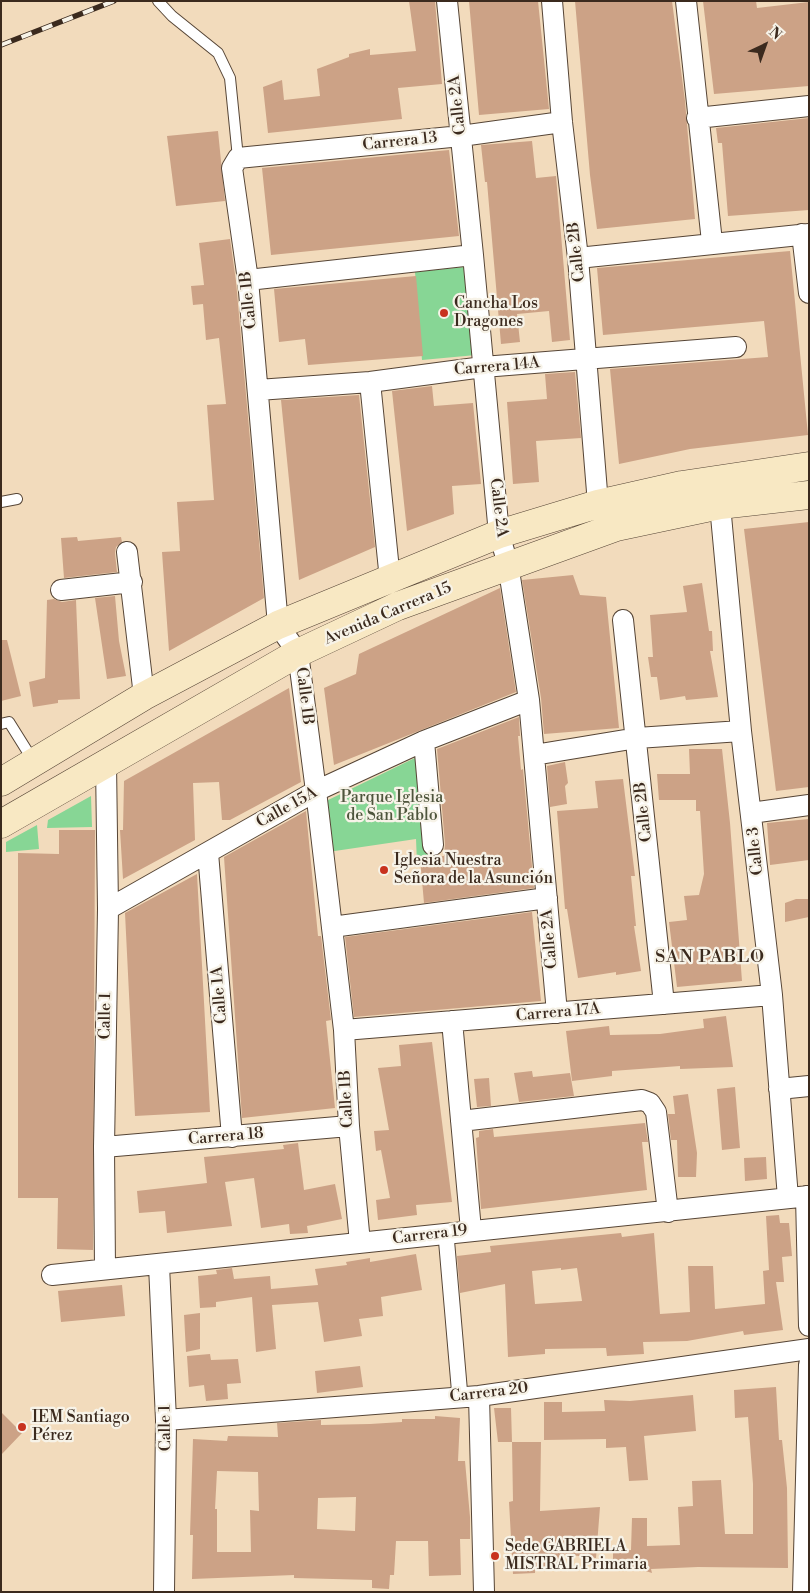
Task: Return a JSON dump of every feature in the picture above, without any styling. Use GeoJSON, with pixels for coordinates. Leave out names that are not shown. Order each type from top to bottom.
{"type":"FeatureCollection","features":[{"type":"Feature","properties":{"kind":"main road","name":"Avenida Carrera 15"},"geometry":{"type":"LineString","coordinates":[[1,782],[144,696],[278,625],[499,534],[598,504],[682,485],[809,466]]}},
{"type":"Feature","properties":{"kind":"main road","name":"Avenida Carrera 15"},"geometry":{"type":"LineString","coordinates":[[1,824],[298,653],[398,606],[508,564],[616,527],[720,505],[809,495]]}},
{"type":"Feature","properties":{"kind":"street","name":"Calle 2A"},"geometry":{"type":"LineString","coordinates":[[447,1],[499,534],[508,564],[529,700],[557,1013]]}},
{"type":"Feature","properties":{"kind":"street","name":"Calle 2B"},"geometry":{"type":"LineString","coordinates":[[552,1],[562,122],[578,258],[598,504]]}},
{"type":"Feature","properties":{"kind":"street"},"geometry":{"type":"LineString","coordinates":[[686,1],[697,118],[712,242]]}},
{"type":"Feature","properties":{"kind":"street"},"geometry":{"type":"LineString","coordinates":[[697,118],[809,106]]}},
{"type":"Feature","properties":{"kind":"street","name":"Carrera 13"},"geometry":{"type":"LineString","coordinates":[[238,158],[461,136],[562,122]]}},
{"type":"Feature","properties":{"kind":"street","name":"Calle 1B"},"geometry":{"type":"LineString","coordinates":[[238,158],[232,168],[248,280],[278,625],[298,653],[344,1030],[348,1126],[360,1242]]}},
{"type":"Feature","properties":{"kind":"street"},"geometry":{"type":"LineString","coordinates":[[578,258],[712,242],[806,234],[809,293]]}},
{"type":"Feature","properties":{"kind":"street"},"geometry":{"type":"LineString","coordinates":[[248,280],[473,255]]}},
{"type":"Feature","properties":{"kind":"street","name":"Carrera 14A"},"geometry":{"type":"LineString","coordinates":[[258,390],[370,382],[483,367],[736,347]]}},
{"type":"Feature","properties":{"kind":"street"},"geometry":{"type":"LineString","coordinates":[[370,382],[390,580]]}},
{"type":"Feature","properties":{"kind":"street","name":"Calle 3"},"geometry":{"type":"LineString","coordinates":[[720,505],[742,732],[772,995],[779,1089],[801,1197],[809,1326]]}},
{"type":"Feature","properties":{"kind":"street"},"geometry":{"type":"LineString","coordinates":[[127,552],[144,696]]}},
{"type":"Feature","properties":{"kind":"street"},"geometry":{"type":"LineString","coordinates":[[61,590],[132,582]]}},
{"type":"Feature","properties":{"kind":"street","name":"Calle 2B"},"geometry":{"type":"LineString","coordinates":[[623,620],[664,1004]]}},
{"type":"Feature","properties":{"kind":"street","name":"Calle 15A"},"geometry":{"type":"LineString","coordinates":[[108,909],[316,791],[424,741],[529,700]]}},
{"type":"Feature","properties":{"kind":"street"},"geometry":{"type":"LineString","coordinates":[[534,755],[637,738],[742,732]]}},
{"type":"Feature","properties":{"kind":"street"},"geometry":{"type":"LineString","coordinates":[[424,741],[433,845]]}},
{"type":"Feature","properties":{"kind":"street","name":"Calle 1"},"geometry":{"type":"LineString","coordinates":[[105,1269],[104,1147],[108,909],[106,763]]}},
{"type":"Feature","properties":{"kind":"street"},"geometry":{"type":"LineString","coordinates":[[751,813],[809,806]]}},
{"type":"Feature","properties":{"kind":"street","name":"Calle 1A"},"geometry":{"type":"LineString","coordinates":[[208,853],[232,1137]]}},
{"type":"Feature","properties":{"kind":"street"},"geometry":{"type":"LineString","coordinates":[[332,927],[547,898]]}},
{"type":"Feature","properties":{"kind":"street","name":"Carrera 17A"},"geometry":{"type":"LineString","coordinates":[[344,1030],[772,995]]}},
{"type":"Feature","properties":{"kind":"street"},"geometry":{"type":"LineString","coordinates":[[452,1021],[471,1230]]}},
{"type":"Feature","properties":{"kind":"street"},"geometry":{"type":"LineString","coordinates":[[779,1089],[809,1086]]}},
{"type":"Feature","properties":{"kind":"street"},"geometry":{"type":"LineString","coordinates":[[461,1121],[642,1100],[650,1102],[656,1112],[668,1212]]}},
{"type":"Feature","properties":{"kind":"street","name":"Carrera 18"},"geometry":{"type":"LineString","coordinates":[[104,1147],[348,1126]]}},
{"type":"Feature","properties":{"kind":"street","name":"Carrera 19"},"geometry":{"type":"LineString","coordinates":[[52,1275],[801,1197]]}},
{"type":"Feature","properties":{"kind":"street"},"geometry":{"type":"LineString","coordinates":[[446,1235],[469,1396],[484,1592]]}},
{"type":"Feature","properties":{"kind":"street","name":"Calle 1"},"geometry":{"type":"LineString","coordinates":[[159,1265],[166,1420],[164,1592]]}},
{"type":"Feature","properties":{"kind":"street","name":"Carrera 20"},"geometry":{"type":"LineString","coordinates":[[166,1420],[469,1396],[809,1349]]}},
{"type":"Feature","properties":{"kind":"street"},"geometry":{"type":"LineString","coordinates":[[803,1592],[809,1365]]}},
{"type":"Feature","properties":{"kind":"lane"},"geometry":{"type":"LineString","coordinates":[[158,1],[172,16],[218,53],[230,78],[238,158]]}},
{"type":"Feature","properties":{"kind":"lane"},"geometry":{"type":"LineString","coordinates":[[1,502],[17,499]]}},
{"type":"Feature","properties":{"kind":"lane"},"geometry":{"type":"LineString","coordinates":[[1,724],[9,722],[34,763]]}},
{"type":"Feature","properties":{"kind":"green space","name":"Cancha Los Dragones"},"geometry":{"type":"Polygon","coordinates":[[[464,267],[476,355],[422,360],[415,272],[464,267]]]}},
{"type":"Feature","properties":{"kind":"green space","name":"Parque Iglesia de San Pablo"},"geometry":{"type":"Polygon","coordinates":[[[421,755],[436,858],[420,858],[417,863],[416,839],[328,852],[324,802],[421,755]]]}},
{"type":"Feature","properties":{"kind":"green space"},"geometry":{"type":"Polygon","coordinates":[[[91,796],[92,827],[47,828],[48,820],[91,796]]]}},
{"type":"Feature","properties":{"kind":"green space"},"geometry":{"type":"Polygon","coordinates":[[[37,825],[39,849],[6,852],[6,842],[37,825]]]}},
{"type":"Feature","properties":{"kind":"building"},"geometry":{"type":"Polygon","coordinates":[[[409,1],[435,1],[442,84],[398,88],[402,119],[268,133],[263,87],[282,80],[284,100],[320,96],[317,69],[349,57],[349,54],[370,49],[370,55],[416,51],[409,1]]]}},
{"type":"Feature","properties":{"kind":"building"},"geometry":{"type":"Polygon","coordinates":[[[469,1],[538,1],[549,109],[479,115],[469,1]]]}},
{"type":"Feature","properties":{"kind":"building"},"geometry":{"type":"Polygon","coordinates":[[[575,1],[672,1],[685,101],[695,219],[597,229],[590,175],[575,1]]]}},
{"type":"Feature","properties":{"kind":"building"},"geometry":{"type":"Polygon","coordinates":[[[703,1],[756,1],[757,8],[809,2],[809,86],[714,94],[703,1]]]}},
{"type":"Feature","properties":{"kind":"building"},"geometry":{"type":"Polygon","coordinates":[[[809,118],[809,210],[728,216],[722,143],[718,143],[716,128],[809,118]]]}},
{"type":"Feature","properties":{"kind":"building"},"geometry":{"type":"Polygon","coordinates":[[[218,131],[225,201],[176,206],[167,136],[218,131]]]}},
{"type":"Feature","properties":{"kind":"building"},"geometry":{"type":"Polygon","coordinates":[[[532,141],[536,178],[556,176],[570,340],[552,342],[549,311],[517,314],[520,342],[501,344],[487,182],[485,182],[481,145],[532,141]]]}},
{"type":"Feature","properties":{"kind":"building"},"geometry":{"type":"Polygon","coordinates":[[[449,150],[459,236],[271,255],[262,168],[449,150]]]}},
{"type":"Feature","properties":{"kind":"building"},"geometry":{"type":"Polygon","coordinates":[[[230,239],[236,281],[264,598],[169,651],[162,552],[180,551],[177,502],[214,500],[207,405],[226,404],[219,338],[206,340],[203,304],[193,305],[191,286],[204,285],[199,243],[230,239]]]}},
{"type":"Feature","properties":{"kind":"building"},"geometry":{"type":"Polygon","coordinates":[[[790,251],[808,435],[690,449],[619,464],[610,369],[768,357],[764,321],[603,335],[597,268],[790,251]]]}},
{"type":"Feature","properties":{"kind":"building"},"geometry":{"type":"Polygon","coordinates":[[[416,276],[423,356],[308,365],[305,339],[279,342],[274,289],[416,276]]]}},
{"type":"Feature","properties":{"kind":"building"},"geometry":{"type":"Polygon","coordinates":[[[575,372],[581,438],[536,441],[539,482],[513,484],[507,402],[547,399],[545,374],[575,372]]]}},
{"type":"Feature","properties":{"kind":"building"},"geometry":{"type":"Polygon","coordinates":[[[432,386],[434,406],[473,403],[481,484],[452,486],[454,514],[407,531],[392,391],[432,386]]]}},
{"type":"Feature","properties":{"kind":"building"},"geometry":{"type":"Polygon","coordinates":[[[359,395],[375,547],[299,580],[281,400],[359,395]]]}},
{"type":"Feature","properties":{"kind":"building"},"geometry":{"type":"Polygon","coordinates":[[[809,522],[809,787],[776,791],[744,529],[809,522]]]}},
{"type":"Feature","properties":{"kind":"building"},"geometry":{"type":"Polygon","coordinates":[[[77,537],[78,541],[121,537],[122,542],[116,547],[115,553],[117,572],[64,578],[61,538],[77,537]]]}},
{"type":"Feature","properties":{"kind":"building"},"geometry":{"type":"Polygon","coordinates":[[[573,575],[580,595],[606,597],[619,728],[544,734],[541,698],[522,580],[573,575]]]}},
{"type":"Feature","properties":{"kind":"building"},"geometry":{"type":"Polygon","coordinates":[[[702,583],[709,631],[712,631],[713,651],[710,651],[718,697],[686,700],[685,696],[660,700],[657,677],[651,677],[648,657],[653,657],[650,615],[687,612],[683,586],[702,583]]]}},
{"type":"Feature","properties":{"kind":"building"},"geometry":{"type":"Polygon","coordinates":[[[500,588],[516,692],[334,765],[324,688],[356,674],[359,654],[500,588]]]}},
{"type":"Feature","properties":{"kind":"building"},"geometry":{"type":"Polygon","coordinates":[[[115,596],[119,641],[126,676],[107,679],[95,598],[115,596]]]}},
{"type":"Feature","properties":{"kind":"building"},"geometry":{"type":"Polygon","coordinates":[[[54,599],[62,602],[76,600],[80,699],[58,700],[58,703],[33,707],[29,682],[45,678],[47,600],[54,599]]]}},
{"type":"Feature","properties":{"kind":"building"},"geometry":{"type":"Polygon","coordinates":[[[1,640],[7,640],[21,696],[1,701],[1,640]]]}},
{"type":"Feature","properties":{"kind":"building"},"geometry":{"type":"Polygon","coordinates":[[[289,688],[301,782],[230,820],[222,820],[219,782],[193,783],[195,840],[123,879],[120,830],[123,830],[124,781],[289,688]]]}},
{"type":"Feature","properties":{"kind":"building"},"geometry":{"type":"Polygon","coordinates":[[[519,717],[520,736],[518,736],[521,770],[523,769],[534,888],[424,903],[420,858],[444,856],[445,844],[437,749],[519,717]]]}},
{"type":"Feature","properties":{"kind":"building"},"geometry":{"type":"Polygon","coordinates":[[[689,749],[722,749],[730,823],[742,981],[677,987],[669,922],[687,920],[684,896],[699,895],[704,874],[700,811],[696,811],[696,800],[659,800],[657,774],[690,774],[689,749]]]}},
{"type":"Feature","properties":{"kind":"building"},"geometry":{"type":"Polygon","coordinates":[[[565,762],[568,783],[565,786],[567,804],[550,807],[547,766],[565,762]]]}},
{"type":"Feature","properties":{"kind":"building"},"geometry":{"type":"Polygon","coordinates":[[[623,779],[635,876],[631,876],[636,926],[634,926],[641,971],[616,975],[616,972],[578,978],[567,909],[565,909],[557,811],[598,808],[595,781],[623,779]]]}},
{"type":"Feature","properties":{"kind":"building"},"geometry":{"type":"Polygon","coordinates":[[[306,811],[318,936],[321,936],[331,1020],[326,1021],[335,1108],[242,1118],[224,857],[306,811]]]}},
{"type":"Feature","properties":{"kind":"building"},"geometry":{"type":"Polygon","coordinates":[[[809,819],[809,860],[770,865],[767,823],[809,819]]]}},
{"type":"Feature","properties":{"kind":"building"},"geometry":{"type":"Polygon","coordinates":[[[59,830],[95,830],[93,1250],[57,1249],[58,1198],[18,1198],[18,853],[59,854],[59,830]]]}},
{"type":"Feature","properties":{"kind":"building"},"geometry":{"type":"Polygon","coordinates":[[[197,874],[210,1112],[135,1116],[125,913],[197,874]]]}},
{"type":"Feature","properties":{"kind":"building"},"geometry":{"type":"Polygon","coordinates":[[[796,899],[809,899],[809,917],[785,922],[785,903],[796,899]]]}},
{"type":"Feature","properties":{"kind":"building"},"geometry":{"type":"Polygon","coordinates":[[[532,912],[541,1001],[354,1017],[345,937],[532,912]]]}},
{"type":"Feature","properties":{"kind":"building"},"geometry":{"type":"Polygon","coordinates":[[[726,1016],[733,1067],[680,1069],[680,1066],[612,1071],[612,1076],[572,1081],[566,1031],[609,1026],[610,1035],[660,1034],[704,1028],[703,1019],[726,1016]]]}},
{"type":"Feature","properties":{"kind":"building"},"geometry":{"type":"Polygon","coordinates":[[[432,1042],[452,1202],[416,1205],[417,1215],[378,1220],[376,1200],[390,1198],[381,1150],[376,1151],[374,1131],[389,1130],[378,1068],[401,1066],[399,1045],[432,1042]]]}},
{"type":"Feature","properties":{"kind":"building"},"geometry":{"type":"Polygon","coordinates":[[[532,1071],[533,1077],[570,1073],[574,1096],[519,1102],[514,1073],[532,1071]]]}},
{"type":"Feature","properties":{"kind":"building"},"geometry":{"type":"Polygon","coordinates":[[[489,1078],[491,1106],[477,1107],[474,1079],[489,1078]]]}},
{"type":"Feature","properties":{"kind":"building"},"geometry":{"type":"Polygon","coordinates":[[[735,1087],[740,1148],[722,1150],[717,1089],[735,1087]]]}},
{"type":"Feature","properties":{"kind":"building"},"geometry":{"type":"Polygon","coordinates":[[[688,1094],[697,1153],[696,1177],[678,1177],[677,1140],[671,1140],[668,1114],[675,1114],[673,1096],[688,1094]]]}},
{"type":"Feature","properties":{"kind":"building"},"geometry":{"type":"Polygon","coordinates":[[[645,1123],[648,1142],[642,1142],[647,1190],[481,1209],[476,1138],[479,1137],[479,1131],[493,1129],[494,1137],[645,1123]]]}},
{"type":"Feature","properties":{"kind":"building"},"geometry":{"type":"Polygon","coordinates":[[[298,1143],[304,1190],[335,1184],[342,1219],[307,1226],[308,1233],[290,1234],[289,1224],[261,1228],[254,1178],[225,1182],[232,1226],[167,1233],[165,1211],[139,1213],[137,1191],[207,1183],[204,1157],[284,1149],[283,1145],[298,1143]]]}},
{"type":"Feature","properties":{"kind":"building"},"geometry":{"type":"Polygon","coordinates":[[[766,1157],[767,1179],[745,1181],[744,1158],[766,1157]]]}},
{"type":"Feature","properties":{"kind":"building"},"geometry":{"type":"Polygon","coordinates":[[[779,1215],[780,1223],[789,1223],[792,1256],[782,1257],[784,1282],[776,1282],[783,1330],[744,1335],[743,1331],[687,1341],[643,1342],[644,1354],[607,1356],[606,1348],[545,1349],[545,1354],[508,1357],[505,1284],[460,1293],[457,1256],[491,1252],[490,1246],[621,1233],[622,1237],[654,1233],[660,1314],[690,1312],[688,1266],[713,1266],[715,1309],[765,1304],[763,1271],[769,1270],[766,1216],[779,1215]],[[561,1268],[532,1271],[535,1304],[582,1301],[577,1268],[561,1270],[561,1268]]]}},
{"type":"Feature","properties":{"kind":"building"},"geometry":{"type":"Polygon","coordinates":[[[416,1254],[422,1290],[381,1297],[383,1316],[359,1319],[362,1336],[324,1342],[318,1302],[272,1305],[276,1349],[256,1352],[252,1297],[216,1302],[216,1307],[200,1308],[198,1276],[217,1274],[216,1270],[232,1268],[234,1279],[270,1276],[271,1289],[318,1285],[315,1269],[347,1265],[346,1262],[370,1258],[370,1262],[416,1254]]]}},
{"type":"Feature","properties":{"kind":"building"},"geometry":{"type":"Polygon","coordinates":[[[122,1285],[125,1316],[61,1322],[58,1291],[122,1285]]]}},
{"type":"Feature","properties":{"kind":"building"},"geometry":{"type":"Polygon","coordinates":[[[200,1313],[200,1349],[186,1352],[184,1315],[200,1313]]]}},
{"type":"Feature","properties":{"kind":"building"},"geometry":{"type":"Polygon","coordinates":[[[210,1354],[211,1360],[238,1359],[241,1383],[227,1384],[228,1399],[206,1401],[204,1385],[189,1387],[187,1356],[210,1354]]]}},
{"type":"Feature","properties":{"kind":"building"},"geometry":{"type":"Polygon","coordinates":[[[360,1366],[363,1387],[317,1393],[315,1371],[360,1366]]]}},
{"type":"Feature","properties":{"kind":"building"},"geometry":{"type":"Polygon","coordinates":[[[776,1387],[779,1440],[782,1440],[787,1488],[788,1568],[698,1567],[651,1569],[652,1573],[636,1568],[613,1569],[613,1552],[631,1550],[632,1518],[647,1518],[647,1546],[680,1545],[678,1507],[693,1506],[692,1481],[721,1480],[725,1534],[753,1534],[753,1484],[748,1417],[735,1418],[734,1390],[776,1387]]]}},
{"type":"Feature","properties":{"kind":"building"},"geometry":{"type":"Polygon","coordinates":[[[693,1395],[696,1431],[644,1436],[648,1480],[629,1481],[626,1447],[606,1448],[606,1439],[544,1440],[544,1402],[562,1402],[562,1412],[605,1411],[604,1400],[630,1401],[693,1395]]]}},
{"type":"Feature","properties":{"kind":"building"},"geometry":{"type":"Polygon","coordinates":[[[494,1408],[511,1408],[512,1442],[498,1442],[494,1408]]]}},
{"type":"Feature","properties":{"kind":"building"},"geometry":{"type":"Polygon","coordinates":[[[1,1412],[22,1433],[1,1455],[1,1412]]]}},
{"type":"Feature","properties":{"kind":"building"},"geometry":{"type":"Polygon","coordinates":[[[435,1416],[460,1418],[458,1461],[465,1461],[470,1517],[470,1539],[460,1539],[461,1575],[429,1576],[428,1541],[396,1541],[394,1575],[390,1575],[389,1589],[372,1588],[372,1580],[294,1578],[294,1575],[192,1579],[193,1535],[190,1535],[193,1439],[227,1441],[228,1436],[278,1437],[277,1423],[321,1420],[321,1425],[370,1424],[402,1422],[402,1419],[435,1419],[435,1416]],[[217,1471],[215,1509],[217,1509],[217,1552],[251,1552],[250,1510],[259,1511],[258,1472],[217,1471]],[[356,1497],[318,1498],[317,1529],[355,1531],[356,1497]]]}},
{"type":"Feature","properties":{"kind":"building"},"geometry":{"type":"Polygon","coordinates":[[[512,1442],[541,1442],[540,1511],[600,1507],[596,1558],[562,1554],[562,1571],[535,1571],[535,1573],[513,1574],[509,1502],[513,1501],[512,1442]]]}},
{"type":"Feature","properties":{"kind":"railway"},"geometry":{"type":"LineString","coordinates":[[1,45],[114,1]]}},
{"type":"Feature","properties":{"kind":"place","name":"Cancha Los Dragones"},"geometry":{"type":"Point","coordinates":[444,313]}},
{"type":"Feature","properties":{"kind":"place","name":"Iglesia Nuestra Señora de la Asunción"},"geometry":{"type":"Point","coordinates":[384,870]}},
{"type":"Feature","properties":{"kind":"place","name":"IEM Santiago Pérez"},"geometry":{"type":"Point","coordinates":[22,1427]}},
{"type":"Feature","properties":{"kind":"place","name":"Sede GABRIELA MISTRAL Primaria"},"geometry":{"type":"Point","coordinates":[495,1556]}},
{"type":"Feature","properties":{"kind":"district","name":"SAN PABLO"},"geometry":{"type":"Point","coordinates":[710,958]}}]}
